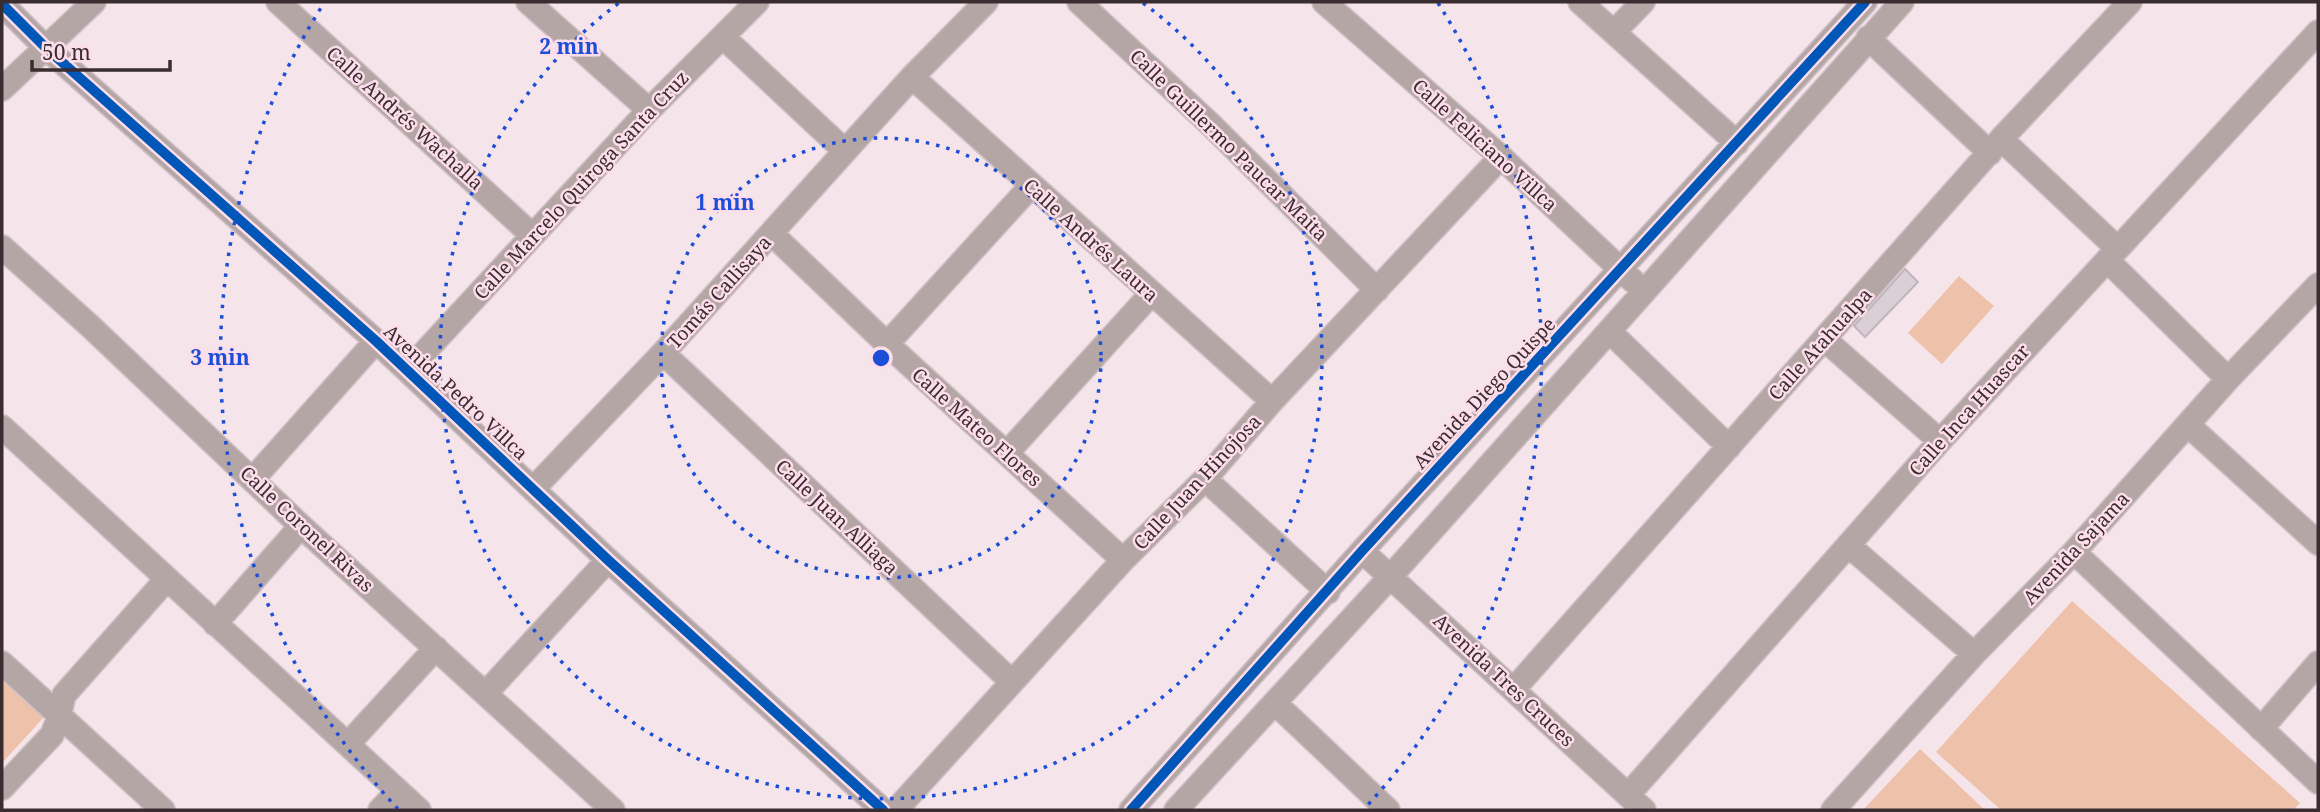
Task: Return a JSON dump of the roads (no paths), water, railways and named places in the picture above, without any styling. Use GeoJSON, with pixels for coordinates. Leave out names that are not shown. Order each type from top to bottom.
{"type":"FeatureCollection","features":[{"type":"Feature","properties":{"kind":"street"},"geometry":{"type":"LineString","coordinates":[[2,89],[94,2]]}},
{"type":"Feature","properties":{"kind":"street","name":"Calle Andrés Wachalla"},"geometry":{"type":"LineString","coordinates":[[278,2],[532,234]]}},
{"type":"Feature","properties":{"kind":"street"},"geometry":{"type":"LineString","coordinates":[[528,2],[649,110]]}},
{"type":"Feature","properties":{"kind":"street","name":"Calle Marcelo Quiroga Santa Cruz"},"geometry":{"type":"LineString","coordinates":[[408,370],[649,110],[757,2]]}},
{"type":"Feature","properties":{"kind":"street","name":"Tomás Callisaya"},"geometry":{"type":"LineString","coordinates":[[534,488],[663,353],[912,77],[986,2]]}},
{"type":"Feature","properties":{"kind":"street","name":"Calle Guillermo Paucar Maita"},"geometry":{"type":"LineString","coordinates":[[1079,2],[1210,124],[1377,289]]}},
{"type":"Feature","properties":{"kind":"street","name":"Calle Feliciano Villca"},"geometry":{"type":"LineString","coordinates":[[1324,2],[1501,157],[1643,290]]}},
{"type":"Feature","properties":{"kind":"street"},"geometry":{"type":"LineString","coordinates":[[1580,2],[1737,144]]}},
{"type":"Feature","properties":{"kind":"street"},"geometry":{"type":"LineString","coordinates":[[1614,33],[1643,2]]}},
{"type":"Feature","properties":{"kind":"street","name":"Avenida Diego Quispe"},"geometry":{"type":"LineString","coordinates":[[1131,810],[1362,551],[1865,2]]}},
{"type":"Feature","properties":{"kind":"street"},"geometry":{"type":"LineString","coordinates":[[1176,810],[1276,704],[1902,2]]}},
{"type":"Feature","properties":{"kind":"street","name":"Calle Atahualpa"},"geometry":{"type":"LineString","coordinates":[[1514,689],[1996,146],[2130,2]]}},
{"type":"Feature","properties":{"kind":"street","name":"Avenida Pedro Villca"},"geometry":{"type":"LineString","coordinates":[[2,4],[44,47],[408,370],[608,559],[883,810]]}},
{"type":"Feature","properties":{"kind":"street","name":"Calle Inca Huascar"},"geometry":{"type":"LineString","coordinates":[[1636,803],[1848,545],[1940,441],[2318,32]]}},
{"type":"Feature","properties":{"kind":"street"},"geometry":{"type":"LineString","coordinates":[[723,37],[845,151]]}},
{"type":"Feature","properties":{"kind":"street"},"geometry":{"type":"LineString","coordinates":[[1868,38],[1996,146],[2112,254],[2228,379]]}},
{"type":"Feature","properties":{"kind":"street","name":"Calle Andrés Laura"},"geometry":{"type":"LineString","coordinates":[[912,77],[1272,401]]}},
{"type":"Feature","properties":{"kind":"street","name":"Calle Juan Hinojosa"},"geometry":{"type":"LineString","coordinates":[[896,810],[1124,560],[1205,479],[1272,401],[1501,157]]}},
{"type":"Feature","properties":{"kind":"street"},"geometry":{"type":"LineString","coordinates":[[887,344],[1031,186]]}},
{"type":"Feature","properties":{"kind":"street","name":"Calle Mateo Flores"},"geometry":{"type":"LineString","coordinates":[[772,234],[887,344],[1124,560]]}},
{"type":"Feature","properties":{"kind":"street","name":"Calle Coronel Rivas"},"geometry":{"type":"LineString","coordinates":[[2,247],[90,326],[301,526],[613,810]]}},
{"type":"Feature","properties":{"kind":"street","name":"Avenida Sajama"},"geometry":{"type":"LineString","coordinates":[[1833,810],[1974,654],[2074,552],[2228,379],[2318,285]]}},
{"type":"Feature","properties":{"kind":"street"},"geometry":{"type":"LineString","coordinates":[[1007,453],[1151,294]]}},
{"type":"Feature","properties":{"kind":"street"},"geometry":{"type":"LineString","coordinates":[[1609,331],[1729,447]]}},
{"type":"Feature","properties":{"kind":"street"},"geometry":{"type":"LineString","coordinates":[[1824,339],[1940,441]]}},
{"type":"Feature","properties":{"kind":"street"},"geometry":{"type":"LineString","coordinates":[[253,479],[376,341]]}},
{"type":"Feature","properties":{"kind":"street","name":"Calle Juan Alliaga"},"geometry":{"type":"LineString","coordinates":[[663,353],[1012,682]]}},
{"type":"Feature","properties":{"kind":"street"},"geometry":{"type":"LineString","coordinates":[[2188,425],[2317,540]]}},
{"type":"Feature","properties":{"kind":"street"},"geometry":{"type":"LineString","coordinates":[[2,427],[419,810]]}},
{"type":"Feature","properties":{"kind":"street"},"geometry":{"type":"LineString","coordinates":[[1205,479],[1328,592]]}},
{"type":"Feature","properties":{"kind":"street"},"geometry":{"type":"LineString","coordinates":[[215,624],[301,526]]}},
{"type":"Feature","properties":{"kind":"street"},"geometry":{"type":"LineString","coordinates":[[1848,545],[1974,654]]}},
{"type":"Feature","properties":{"kind":"street","name":"Avenida Tres Cruces"},"geometry":{"type":"LineString","coordinates":[[1362,551],[1636,803]]}},
{"type":"Feature","properties":{"kind":"street"},"geometry":{"type":"LineString","coordinates":[[2074,552],[2318,782]]}},
{"type":"Feature","properties":{"kind":"street"},"geometry":{"type":"LineString","coordinates":[[486,693],[608,559]]}},
{"type":"Feature","properties":{"kind":"street"},"geometry":{"type":"LineString","coordinates":[[2,788],[52,735],[64,695],[166,580]]}},
{"type":"Feature","properties":{"kind":"street"},"geometry":{"type":"LineString","coordinates":[[348,744],[436,648]]}},
{"type":"Feature","properties":{"kind":"street"},"geometry":{"type":"LineString","coordinates":[[2,663],[163,810]]}},
{"type":"Feature","properties":{"kind":"street"},"geometry":{"type":"LineString","coordinates":[[2261,729],[2318,663]]}},
{"type":"Feature","properties":{"kind":"street"},"geometry":{"type":"LineString","coordinates":[[1276,704],[1388,810]]}},
{"type":"Feature","properties":{"kind":"street"},"geometry":{"type":"LineString","coordinates":[[380,810],[398,791]]}}]}
